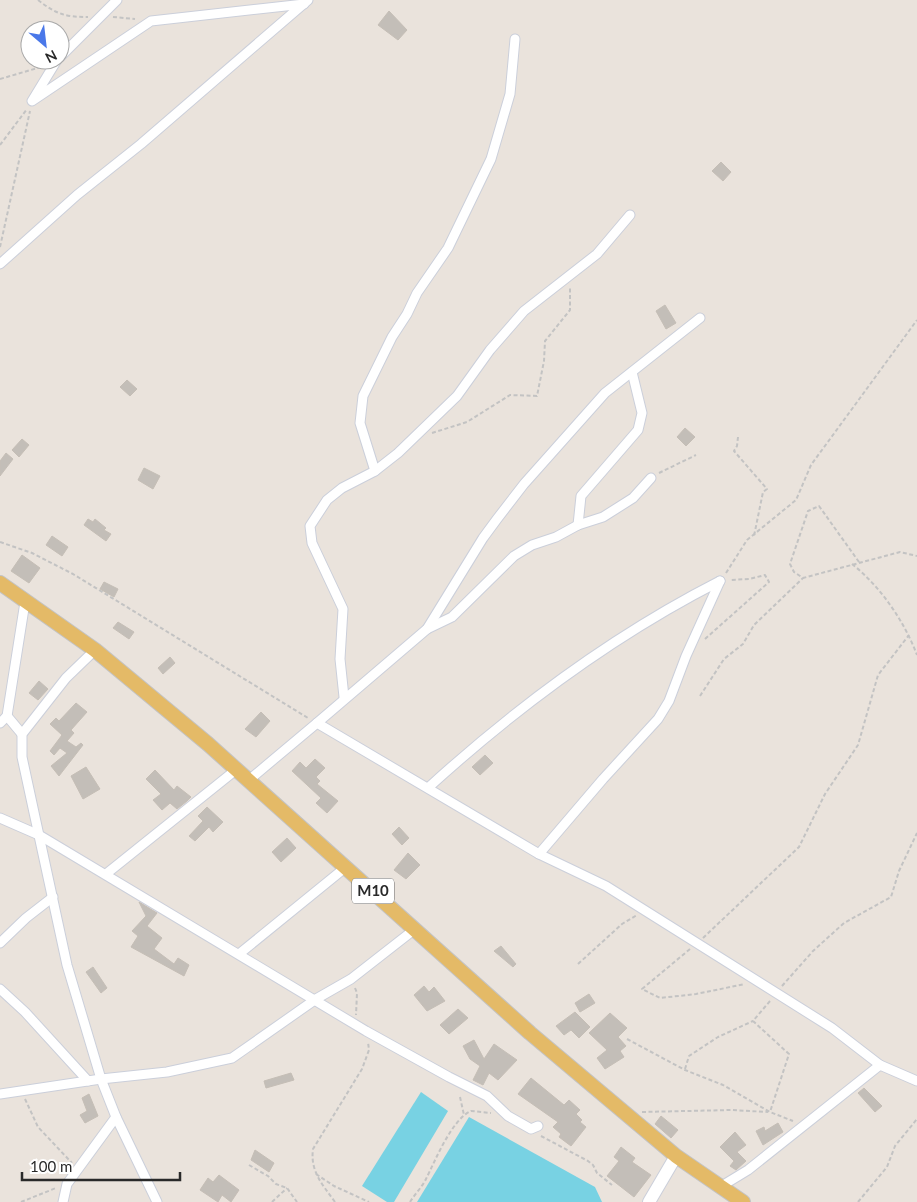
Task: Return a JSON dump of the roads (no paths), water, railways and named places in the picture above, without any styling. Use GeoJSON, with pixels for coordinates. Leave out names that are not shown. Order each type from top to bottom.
{"type":"FeatureCollection","features":[{"type":"Feature","properties":{"kind":"main road","name":"M10"},"geometry":{"type":"LineString","coordinates":[[1,587],[94,650],[237,769],[530,1033],[676,1156],[742,1202]]}},
{"type":"Feature","properties":{"kind":"main road"},"geometry":{"type":"LineString","coordinates":[[649,1202],[676,1156]]}},
{"type":"Feature","properties":{"kind":"street"},"geometry":{"type":"LineString","coordinates":[[70,47],[117,0]]}},
{"type":"Feature","properties":{"kind":"street"},"geometry":{"type":"LineString","coordinates":[[51,70],[32,101],[151,21],[306,2]]}},
{"type":"Feature","properties":{"kind":"street"},"geometry":{"type":"LineString","coordinates":[[0,264],[77,195],[141,144],[306,2]]}},
{"type":"Feature","properties":{"kind":"street"},"geometry":{"type":"LineString","coordinates":[[375,470],[360,423],[363,396],[392,337],[417,294],[448,248],[491,159],[510,94],[515,39]]}},
{"type":"Feature","properties":{"kind":"street"},"geometry":{"type":"LineString","coordinates":[[344,697],[340,659],[343,609],[312,543],[310,526],[328,500],[342,488],[375,470],[398,453],[457,396],[490,350],[524,311],[597,254],[630,215]]}},
{"type":"Feature","properties":{"kind":"street"},"geometry":{"type":"LineString","coordinates":[[427,629],[483,538],[524,484],[606,393],[700,318]]}},
{"type":"Feature","properties":{"kind":"street"},"geometry":{"type":"LineString","coordinates":[[578,524],[581,496],[638,430],[642,413],[632,372]]}},
{"type":"Feature","properties":{"kind":"street"},"geometry":{"type":"LineString","coordinates":[[249,780],[317,723],[344,697],[427,629],[452,617],[514,556],[532,544],[556,537],[578,524],[603,517],[633,498],[651,478]]}},
{"type":"Feature","properties":{"kind":"street"},"geometry":{"type":"LineString","coordinates":[[429,787],[470,750],[615,640],[668,608],[720,581],[686,656],[669,701],[658,719],[602,779],[540,854]]}},
{"type":"Feature","properties":{"kind":"street"},"geometry":{"type":"LineString","coordinates":[[0,723],[7,716],[25,602]]}},
{"type":"Feature","properties":{"kind":"street"},"geometry":{"type":"LineString","coordinates":[[22,734],[66,678],[94,650]]}},
{"type":"Feature","properties":{"kind":"street"},"geometry":{"type":"LineString","coordinates":[[7,716],[22,734],[25,776],[53,897],[66,965],[101,1079],[116,1118],[158,1202]]}},
{"type":"Feature","properties":{"kind":"street"},"geometry":{"type":"LineString","coordinates":[[317,723],[429,787],[540,854],[606,886],[777,992],[832,1028],[880,1065],[917,1081]]}},
{"type":"Feature","properties":{"kind":"street"},"geometry":{"type":"LineString","coordinates":[[106,874],[237,769]]}},
{"type":"Feature","properties":{"kind":"street"},"geometry":{"type":"LineString","coordinates":[[0,818],[39,835],[360,1028],[487,1096],[508,1116],[534,1127]]}},
{"type":"Feature","properties":{"kind":"street"},"geometry":{"type":"LineString","coordinates":[[239,954],[346,867]]}},
{"type":"Feature","properties":{"kind":"street"},"geometry":{"type":"LineString","coordinates":[[0,943],[26,918],[53,897]]}},
{"type":"Feature","properties":{"kind":"street"},"geometry":{"type":"LineString","coordinates":[[0,1094],[101,1079],[168,1072],[232,1058],[316,1000],[351,979],[415,929]]}},
{"type":"Feature","properties":{"kind":"street"},"geometry":{"type":"LineString","coordinates":[[0,989],[26,1012],[88,1081]]}},
{"type":"Feature","properties":{"kind":"street"},"geometry":{"type":"LineString","coordinates":[[720,1187],[748,1170],[800,1126],[880,1065]]}},
{"type":"Feature","properties":{"kind":"street"},"geometry":{"type":"LineString","coordinates":[[63,1202],[67,1184],[116,1118]]}},
{"type":"Feature","properties":{"kind":"water"},"geometry":{"type":"Polygon","coordinates":[[[421,1092],[448,1111],[394,1202],[387,1202],[362,1186],[421,1092]]]}},
{"type":"Feature","properties":{"kind":"water"},"geometry":{"type":"Polygon","coordinates":[[[469,1117],[595,1187],[602,1202],[417,1202],[469,1117]]]}}]}
